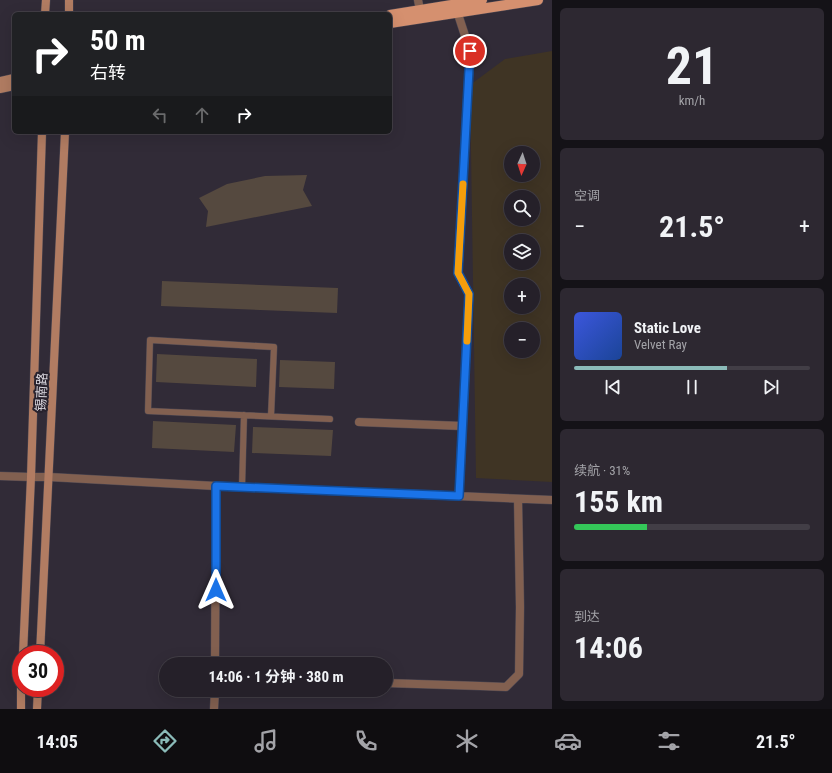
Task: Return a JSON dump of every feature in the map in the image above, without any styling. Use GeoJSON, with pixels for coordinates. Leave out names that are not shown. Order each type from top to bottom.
{"type":"FeatureCollection","features":[{"type":"Feature","properties":{"kind":"main road"},"geometry":{"type":"LineString","coordinates":[[456,5],[482,0]]}},
{"type":"Feature","properties":{"kind":"main road"},"geometry":{"type":"LineString","coordinates":[[392,14],[456,5],[538,0]]}},
{"type":"Feature","properties":{"kind":"main road"},"geometry":{"type":"LineString","coordinates":[[392,22],[420,9]]}},
{"type":"Feature","properties":{"kind":"street"},"geometry":{"type":"LineString","coordinates":[[45,12],[46,0]]}},
{"type":"Feature","properties":{"kind":"street"},"geometry":{"type":"LineString","coordinates":[[69,0],[69,12]]}},
{"type":"Feature","properties":{"kind":"street"},"geometry":{"type":"LineString","coordinates":[[456,5],[470,51],[458,273],[469,294],[459,496]]}},
{"type":"Feature","properties":{"kind":"street"},"geometry":{"type":"LineString","coordinates":[[0,81],[12,78]]}},
{"type":"Feature","properties":{"kind":"street"},"geometry":{"type":"LineString","coordinates":[[0,89],[12,86]]}},
{"type":"Feature","properties":{"kind":"street","name":"锡南路"},"geometry":{"type":"LineString","coordinates":[[23,645],[31,477],[42,134]]}},
{"type":"Feature","properties":{"kind":"street","name":"锡南路"},"geometry":{"type":"LineString","coordinates":[[40,645],[65,134]]}},
{"type":"Feature","properties":{"kind":"street"},"geometry":{"type":"LineString","coordinates":[[358,422],[462,426]]}},
{"type":"Feature","properties":{"kind":"street"},"geometry":{"type":"LineString","coordinates":[[0,476],[552,500]]}},
{"type":"Feature","properties":{"kind":"street"},"geometry":{"type":"LineString","coordinates":[[215,657],[216,486]]}},
{"type":"Feature","properties":{"kind":"street"},"geometry":{"type":"LineString","coordinates":[[393,683],[506,687],[519,674],[520,607],[518,499]]}},
{"type":"Feature","properties":{"kind":"street"},"geometry":{"type":"LineString","coordinates":[[20,709],[21,697]]}},
{"type":"Feature","properties":{"kind":"street"},"geometry":{"type":"LineString","coordinates":[[37,709],[38,697]]}},
{"type":"Feature","properties":{"kind":"street"},"geometry":{"type":"LineString","coordinates":[[214,709],[215,697]]}},
{"type":"Feature","properties":{"kind":"lane"},"geometry":{"type":"LineString","coordinates":[[271,416],[274,347],[150,340],[148,411],[330,419]]}},
{"type":"Feature","properties":{"kind":"lane"},"geometry":{"type":"LineString","coordinates":[[242,487],[244,415]]}},
{"type":"Feature","properties":{"kind":"shaded area"},"geometry":{"type":"Polygon","coordinates":[[[552,51],[552,482],[476,478],[470,85],[505,59],[552,51]]]}},
{"type":"Feature","properties":{"kind":"building"},"geometry":{"type":"Polygon","coordinates":[[[307,175],[303,190],[312,206],[206,227],[208,211],[199,198],[227,184],[265,176],[307,175]]]}},
{"type":"Feature","properties":{"kind":"building"},"geometry":{"type":"Polygon","coordinates":[[[162,281],[338,288],[337,313],[161,306],[162,281]]]}},
{"type":"Feature","properties":{"kind":"building"},"geometry":{"type":"Polygon","coordinates":[[[157,354],[257,359],[256,387],[156,382],[157,354]]]}},
{"type":"Feature","properties":{"kind":"building"},"geometry":{"type":"Polygon","coordinates":[[[280,360],[335,362],[334,389],[279,387],[280,360]]]}},
{"type":"Feature","properties":{"kind":"building"},"geometry":{"type":"Polygon","coordinates":[[[153,421],[236,425],[234,452],[152,448],[153,421]]]}},
{"type":"Feature","properties":{"kind":"building"},"geometry":{"type":"Polygon","coordinates":[[[253,427],[333,430],[331,456],[252,453],[253,427]]]}},
{"type":"Feature","properties":{"kind":"slow traffic"},"geometry":{"type":"LineString","coordinates":[[463,184],[458,273],[469,294],[467,341]]}},
{"type":"Feature","properties":{"kind":"route"},"geometry":{"type":"LineString","coordinates":[[216,590],[216,486],[459,496],[469,294],[458,273],[470,51]]}}]}
